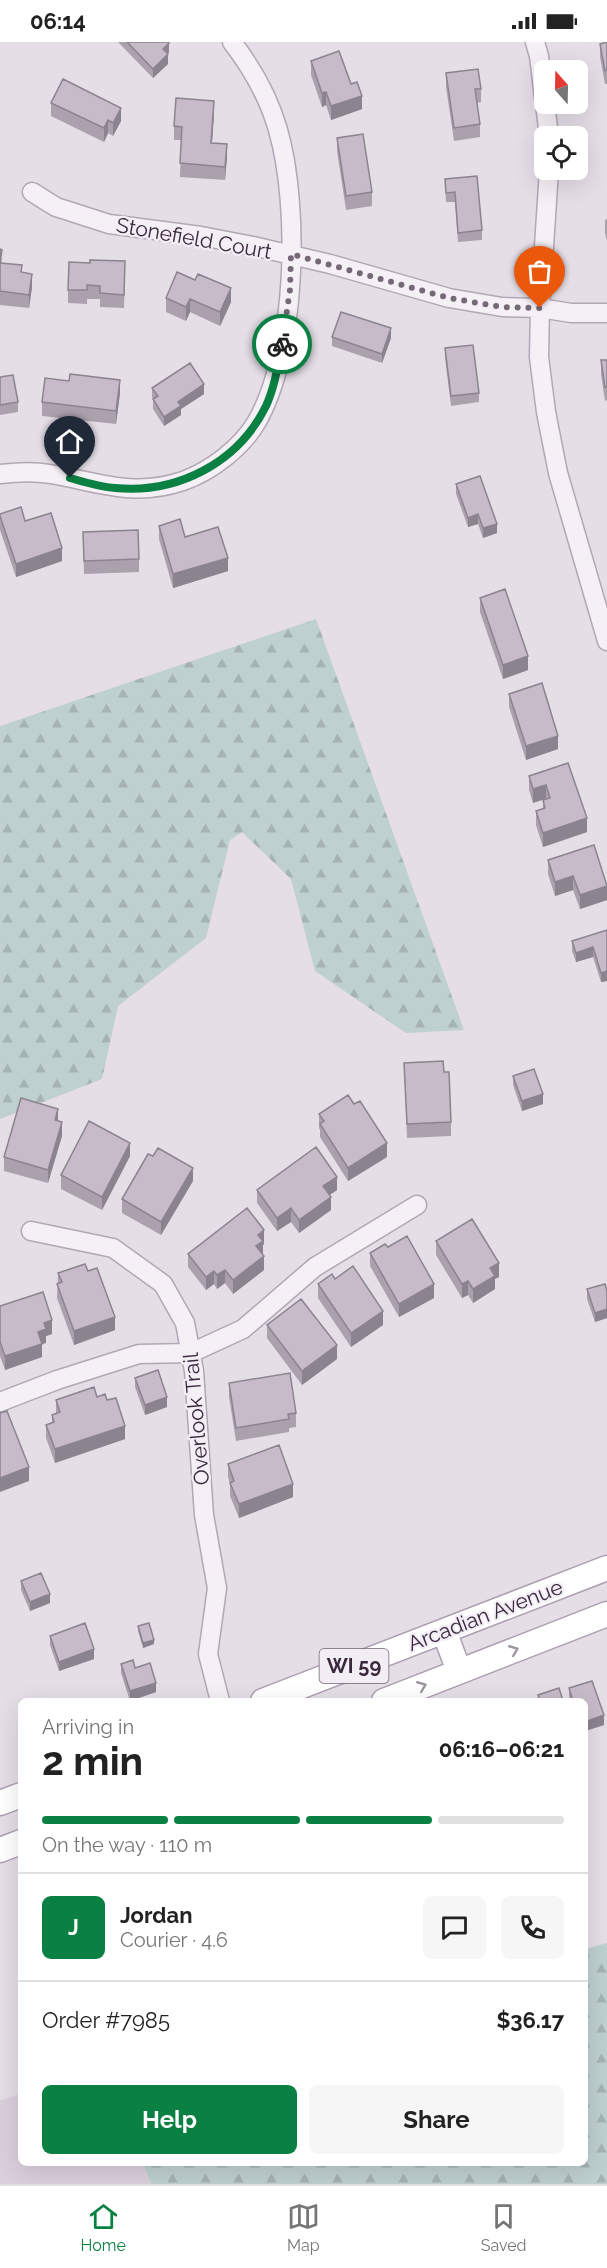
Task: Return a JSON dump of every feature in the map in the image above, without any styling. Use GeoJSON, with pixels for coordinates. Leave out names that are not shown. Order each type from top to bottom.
{"type":"FeatureCollection","features":[{"type":"Feature","properties":{"kind":"main road","name":"Arcadian Avenue"},"geometry":{"type":"LineString","coordinates":[[271,1698],[607,1568]]}},
{"type":"Feature","properties":{"kind":"main road","name":"Arcadian Avenue"},"geometry":{"type":"LineString","coordinates":[[392,1698],[607,1614]]}},
{"type":"Feature","properties":{"kind":"main road"},"geometry":{"type":"LineString","coordinates":[[444,1631],[459,1671]]}},
{"type":"Feature","properties":{"kind":"main road"},"geometry":{"type":"LineString","coordinates":[[0,1803],[18,1796]]}},
{"type":"Feature","properties":{"kind":"main road"},"geometry":{"type":"LineString","coordinates":[[0,1850],[18,1843]]}},
{"type":"Feature","properties":{"kind":"street"},"geometry":{"type":"LineString","coordinates":[[0,474],[25,471],[48,473],[112,488],[162,487],[209,469],[245,438],[266,404],[275,381],[285,332],[290,290],[290,183],[278,130],[261,87],[232,42]]}},
{"type":"Feature","properties":{"kind":"street"},"geometry":{"type":"LineString","coordinates":[[535,42],[538,60]]}},
{"type":"Feature","properties":{"kind":"street"},"geometry":{"type":"LineString","coordinates":[[548,180],[539,357],[556,463],[607,641]]}},
{"type":"Feature","properties":{"kind":"street","name":"Stonefield Court"},"geometry":{"type":"LineString","coordinates":[[32,192],[56,207],[109,224],[201,236],[291,254],[449,298],[502,307],[540,308],[570,313],[607,313]]}},
{"type":"Feature","properties":{"kind":"street"},"geometry":{"type":"LineString","coordinates":[[0,1402],[57,1380],[139,1354],[191,1353],[243,1329],[315,1267],[417,1205]]}},
{"type":"Feature","properties":{"kind":"street","name":"Overlook Trail"},"geometry":{"type":"LineString","coordinates":[[31,1231],[113,1248],[163,1284],[185,1323],[194,1371],[204,1515],[218,1588],[208,1654],[219,1698]]}},
{"type":"Feature","properties":{"kind":"shaded area"},"geometry":{"type":"Polygon","coordinates":[[[18,2094],[18,2166],[144,2166],[151,2184],[0,2184],[0,2101],[18,2094]]]}},
{"type":"Feature","properties":{"kind":"green space"},"geometry":{"type":"Polygon","coordinates":[[[316,619],[464,1030],[406,1033],[315,971],[291,879],[242,832],[230,840],[206,938],[118,1006],[102,1079],[0,1119],[0,726],[316,619]]]}},
{"type":"Feature","properties":{"kind":"green space"},"geometry":{"type":"Polygon","coordinates":[[[607,1943],[607,2184],[151,2184],[144,2166],[588,2166],[588,1948],[607,1943]]]}},
{"type":"Feature","properties":{"kind":"building"},"geometry":{"type":"Polygon","coordinates":[[[127,42],[169,42],[163,49],[168,54],[153,69],[127,42]]]}},
{"type":"Feature","properties":{"kind":"building"},"geometry":{"type":"Polygon","coordinates":[[[607,42],[607,70],[605,71],[600,44],[607,42]]]}},
{"type":"Feature","properties":{"kind":"building"},"geometry":{"type":"Polygon","coordinates":[[[339,51],[351,84],[357,82],[362,96],[331,106],[326,92],[322,93],[311,61],[339,51]]]}},
{"type":"Feature","properties":{"kind":"building"},"geometry":{"type":"Polygon","coordinates":[[[478,69],[481,89],[475,89],[480,124],[454,128],[446,73],[478,69]]]}},
{"type":"Feature","properties":{"kind":"building"},"geometry":{"type":"Polygon","coordinates":[[[63,79],[121,108],[113,123],[108,120],[104,128],[51,103],[63,79]]]}},
{"type":"Feature","properties":{"kind":"building"},"geometry":{"type":"Polygon","coordinates":[[[176,98],[214,101],[211,143],[227,144],[225,167],[180,163],[182,127],[174,126],[176,98]]]}},
{"type":"Feature","properties":{"kind":"building"},"geometry":{"type":"Polygon","coordinates":[[[363,134],[372,192],[346,196],[337,138],[363,134]]]}},
{"type":"Feature","properties":{"kind":"building"},"geometry":{"type":"Polygon","coordinates":[[[477,176],[482,230],[458,233],[455,192],[446,193],[445,179],[477,176]]]}},
{"type":"Feature","properties":{"kind":"building"},"geometry":{"type":"Polygon","coordinates":[[[90,260],[125,261],[124,295],[100,293],[100,286],[87,285],[87,290],[68,290],[69,262],[90,263],[90,260]]]}},
{"type":"Feature","properties":{"kind":"building"},"geometry":{"type":"Polygon","coordinates":[[[0,263],[22,265],[21,272],[32,274],[29,295],[0,291],[0,263]]]}},
{"type":"Feature","properties":{"kind":"building"},"geometry":{"type":"Polygon","coordinates":[[[177,272],[195,280],[198,274],[231,288],[220,312],[190,299],[186,307],[166,298],[177,272]]]}},
{"type":"Feature","properties":{"kind":"building"},"geometry":{"type":"Polygon","coordinates":[[[341,312],[391,328],[382,354],[332,337],[341,312]]]}},
{"type":"Feature","properties":{"kind":"building"},"geometry":{"type":"Polygon","coordinates":[[[473,345],[479,393],[451,396],[445,348],[473,345]]]}},
{"type":"Feature","properties":{"kind":"building"},"geometry":{"type":"Polygon","coordinates":[[[601,360],[607,360],[607,387],[605,387],[601,360]]]}},
{"type":"Feature","properties":{"kind":"building"},"geometry":{"type":"Polygon","coordinates":[[[190,363],[204,384],[178,402],[181,406],[164,417],[153,399],[158,396],[152,388],[190,363]]]}},
{"type":"Feature","properties":{"kind":"building"},"geometry":{"type":"Polygon","coordinates":[[[70,374],[120,380],[116,411],[42,402],[45,378],[69,381],[70,374]]]}},
{"type":"Feature","properties":{"kind":"building"},"geometry":{"type":"Polygon","coordinates":[[[13,375],[18,402],[0,405],[0,377],[13,375]]]}},
{"type":"Feature","properties":{"kind":"building"},"geometry":{"type":"Polygon","coordinates":[[[480,476],[497,524],[483,528],[478,514],[468,518],[456,484],[480,476]]]}},
{"type":"Feature","properties":{"kind":"building"},"geometry":{"type":"Polygon","coordinates":[[[21,507],[25,521],[51,513],[62,548],[16,564],[0,514],[21,507]]]}},
{"type":"Feature","properties":{"kind":"building"},"geometry":{"type":"Polygon","coordinates":[[[180,519],[185,537],[218,527],[228,558],[173,574],[159,526],[180,519]]]}},
{"type":"Feature","properties":{"kind":"building"},"geometry":{"type":"Polygon","coordinates":[[[138,530],[139,559],[84,561],[83,532],[138,530]]]}},
{"type":"Feature","properties":{"kind":"building"},"geometry":{"type":"Polygon","coordinates":[[[505,589],[528,656],[503,665],[480,598],[505,589]]]}},
{"type":"Feature","properties":{"kind":"building"},"geometry":{"type":"Polygon","coordinates":[[[542,683],[558,736],[526,746],[509,694],[542,683]]]}},
{"type":"Feature","properties":{"kind":"building"},"geometry":{"type":"Polygon","coordinates":[[[568,763],[587,818],[543,833],[536,811],[545,808],[543,800],[550,798],[546,785],[533,789],[529,776],[568,763]]]}},
{"type":"Feature","properties":{"kind":"building"},"geometry":{"type":"Polygon","coordinates":[[[594,845],[607,886],[580,895],[573,876],[555,882],[548,860],[594,845]]]}},
{"type":"Feature","properties":{"kind":"building"},"geometry":{"type":"Polygon","coordinates":[[[607,930],[607,971],[601,973],[593,947],[576,953],[572,941],[607,930]]]}},
{"type":"Feature","properties":{"kind":"building"},"geometry":{"type":"Polygon","coordinates":[[[443,1061],[444,1072],[449,1072],[451,1122],[407,1124],[404,1063],[443,1061]]]}},
{"type":"Feature","properties":{"kind":"building"},"geometry":{"type":"Polygon","coordinates":[[[534,1069],[543,1094],[522,1101],[513,1076],[534,1069]]]}},
{"type":"Feature","properties":{"kind":"building"},"geometry":{"type":"Polygon","coordinates":[[[348,1095],[354,1104],[360,1101],[387,1143],[348,1168],[320,1124],[324,1121],[319,1114],[348,1095]]]}},
{"type":"Feature","properties":{"kind":"building"},"geometry":{"type":"Polygon","coordinates":[[[21,1098],[58,1109],[55,1120],[62,1122],[48,1170],[4,1157],[21,1098]]]}},
{"type":"Feature","properties":{"kind":"building"},"geometry":{"type":"Polygon","coordinates":[[[89,1121],[130,1143],[102,1197],[61,1175],[89,1121]]]}},
{"type":"Feature","properties":{"kind":"building"},"geometry":{"type":"Polygon","coordinates":[[[316,1147],[337,1177],[323,1186],[331,1197],[299,1220],[291,1208],[277,1218],[257,1190],[316,1147]]]}},
{"type":"Feature","properties":{"kind":"building"},"geometry":{"type":"Polygon","coordinates":[[[158,1148],[193,1168],[161,1222],[122,1199],[148,1154],[153,1156],[158,1148]]]}},
{"type":"Feature","properties":{"kind":"building"},"geometry":{"type":"Polygon","coordinates":[[[247,1208],[264,1230],[258,1235],[263,1241],[256,1246],[264,1256],[233,1280],[225,1270],[217,1275],[214,1271],[206,1277],[188,1254],[247,1208]]]}},
{"type":"Feature","properties":{"kind":"building"},"geometry":{"type":"Polygon","coordinates":[[[472,1219],[499,1263],[490,1268],[495,1276],[473,1289],[468,1281],[462,1284],[436,1241],[472,1219]]]}},
{"type":"Feature","properties":{"kind":"building"},"geometry":{"type":"Polygon","coordinates":[[[407,1236],[434,1284],[399,1304],[370,1253],[385,1244],[388,1247],[407,1236]]]}},
{"type":"Feature","properties":{"kind":"building"},"geometry":{"type":"Polygon","coordinates":[[[85,1264],[88,1271],[97,1268],[115,1317],[74,1331],[57,1284],[62,1282],[58,1273],[85,1264]]]}},
{"type":"Feature","properties":{"kind":"building"},"geometry":{"type":"Polygon","coordinates":[[[353,1266],[383,1311],[351,1333],[318,1284],[332,1274],[335,1279],[353,1266]]]}},
{"type":"Feature","properties":{"kind":"building"},"geometry":{"type":"Polygon","coordinates":[[[605,1284],[607,1309],[595,1313],[587,1289],[605,1284]]]}},
{"type":"Feature","properties":{"kind":"building"},"geometry":{"type":"Polygon","coordinates":[[[43,1292],[52,1320],[44,1323],[46,1329],[38,1332],[42,1344],[5,1356],[0,1342],[0,1306],[43,1292]]]}},
{"type":"Feature","properties":{"kind":"building"},"geometry":{"type":"Polygon","coordinates":[[[301,1299],[337,1345],[302,1371],[267,1325],[301,1299]]]}},
{"type":"Feature","properties":{"kind":"building"},"geometry":{"type":"Polygon","coordinates":[[[158,1370],[167,1397],[145,1405],[135,1378],[158,1370]]]}},
{"type":"Feature","properties":{"kind":"building"},"geometry":{"type":"Polygon","coordinates":[[[290,1373],[296,1413],[288,1414],[289,1419],[236,1428],[229,1383],[290,1373]]]}},
{"type":"Feature","properties":{"kind":"building"},"geometry":{"type":"Polygon","coordinates":[[[94,1387],[97,1397],[105,1394],[107,1400],[116,1398],[125,1426],[55,1449],[46,1425],[54,1422],[52,1415],[60,1412],[56,1400],[94,1387]]]}},
{"type":"Feature","properties":{"kind":"building"},"geometry":{"type":"Polygon","coordinates":[[[7,1411],[29,1467],[0,1478],[0,1413],[7,1411]]]}},
{"type":"Feature","properties":{"kind":"building"},"geometry":{"type":"Polygon","coordinates":[[[279,1445],[293,1484],[239,1504],[230,1483],[234,1481],[228,1464],[279,1445]]]}},
{"type":"Feature","properties":{"kind":"building"},"geometry":{"type":"Polygon","coordinates":[[[41,1573],[50,1594],[30,1602],[21,1581],[41,1573]]]}},
{"type":"Feature","properties":{"kind":"building"},"geometry":{"type":"Polygon","coordinates":[[[85,1623],[94,1649],[59,1662],[50,1636],[85,1623]]]}},
{"type":"Feature","properties":{"kind":"building"},"geometry":{"type":"Polygon","coordinates":[[[149,1623],[154,1640],[143,1643],[138,1626],[149,1623]]]}},
{"type":"Feature","properties":{"kind":"building"},"geometry":{"type":"Polygon","coordinates":[[[133,1660],[135,1668],[150,1663],[156,1683],[130,1691],[121,1664],[133,1660]]]}},
{"type":"Feature","properties":{"kind":"building"},"geometry":{"type":"Polygon","coordinates":[[[592,1681],[604,1715],[588,1721],[588,1698],[572,1698],[569,1688],[592,1681]]]}},
{"type":"Feature","properties":{"kind":"building"},"geometry":{"type":"Polygon","coordinates":[[[559,1688],[562,1698],[539,1698],[538,1695],[559,1688]]]}},
{"type":"Feature","properties":{"kind":"way so far"},"geometry":{"type":"LineString","coordinates":[[282,344],[290,290],[291,254],[449,298],[502,307],[540,308]]}},
{"type":"Feature","properties":{"kind":"route"},"geometry":{"type":"LineString","coordinates":[[70,478],[112,488],[137,489],[162,487],[209,469],[236,447],[255,424],[275,381],[282,344]]}}]}
